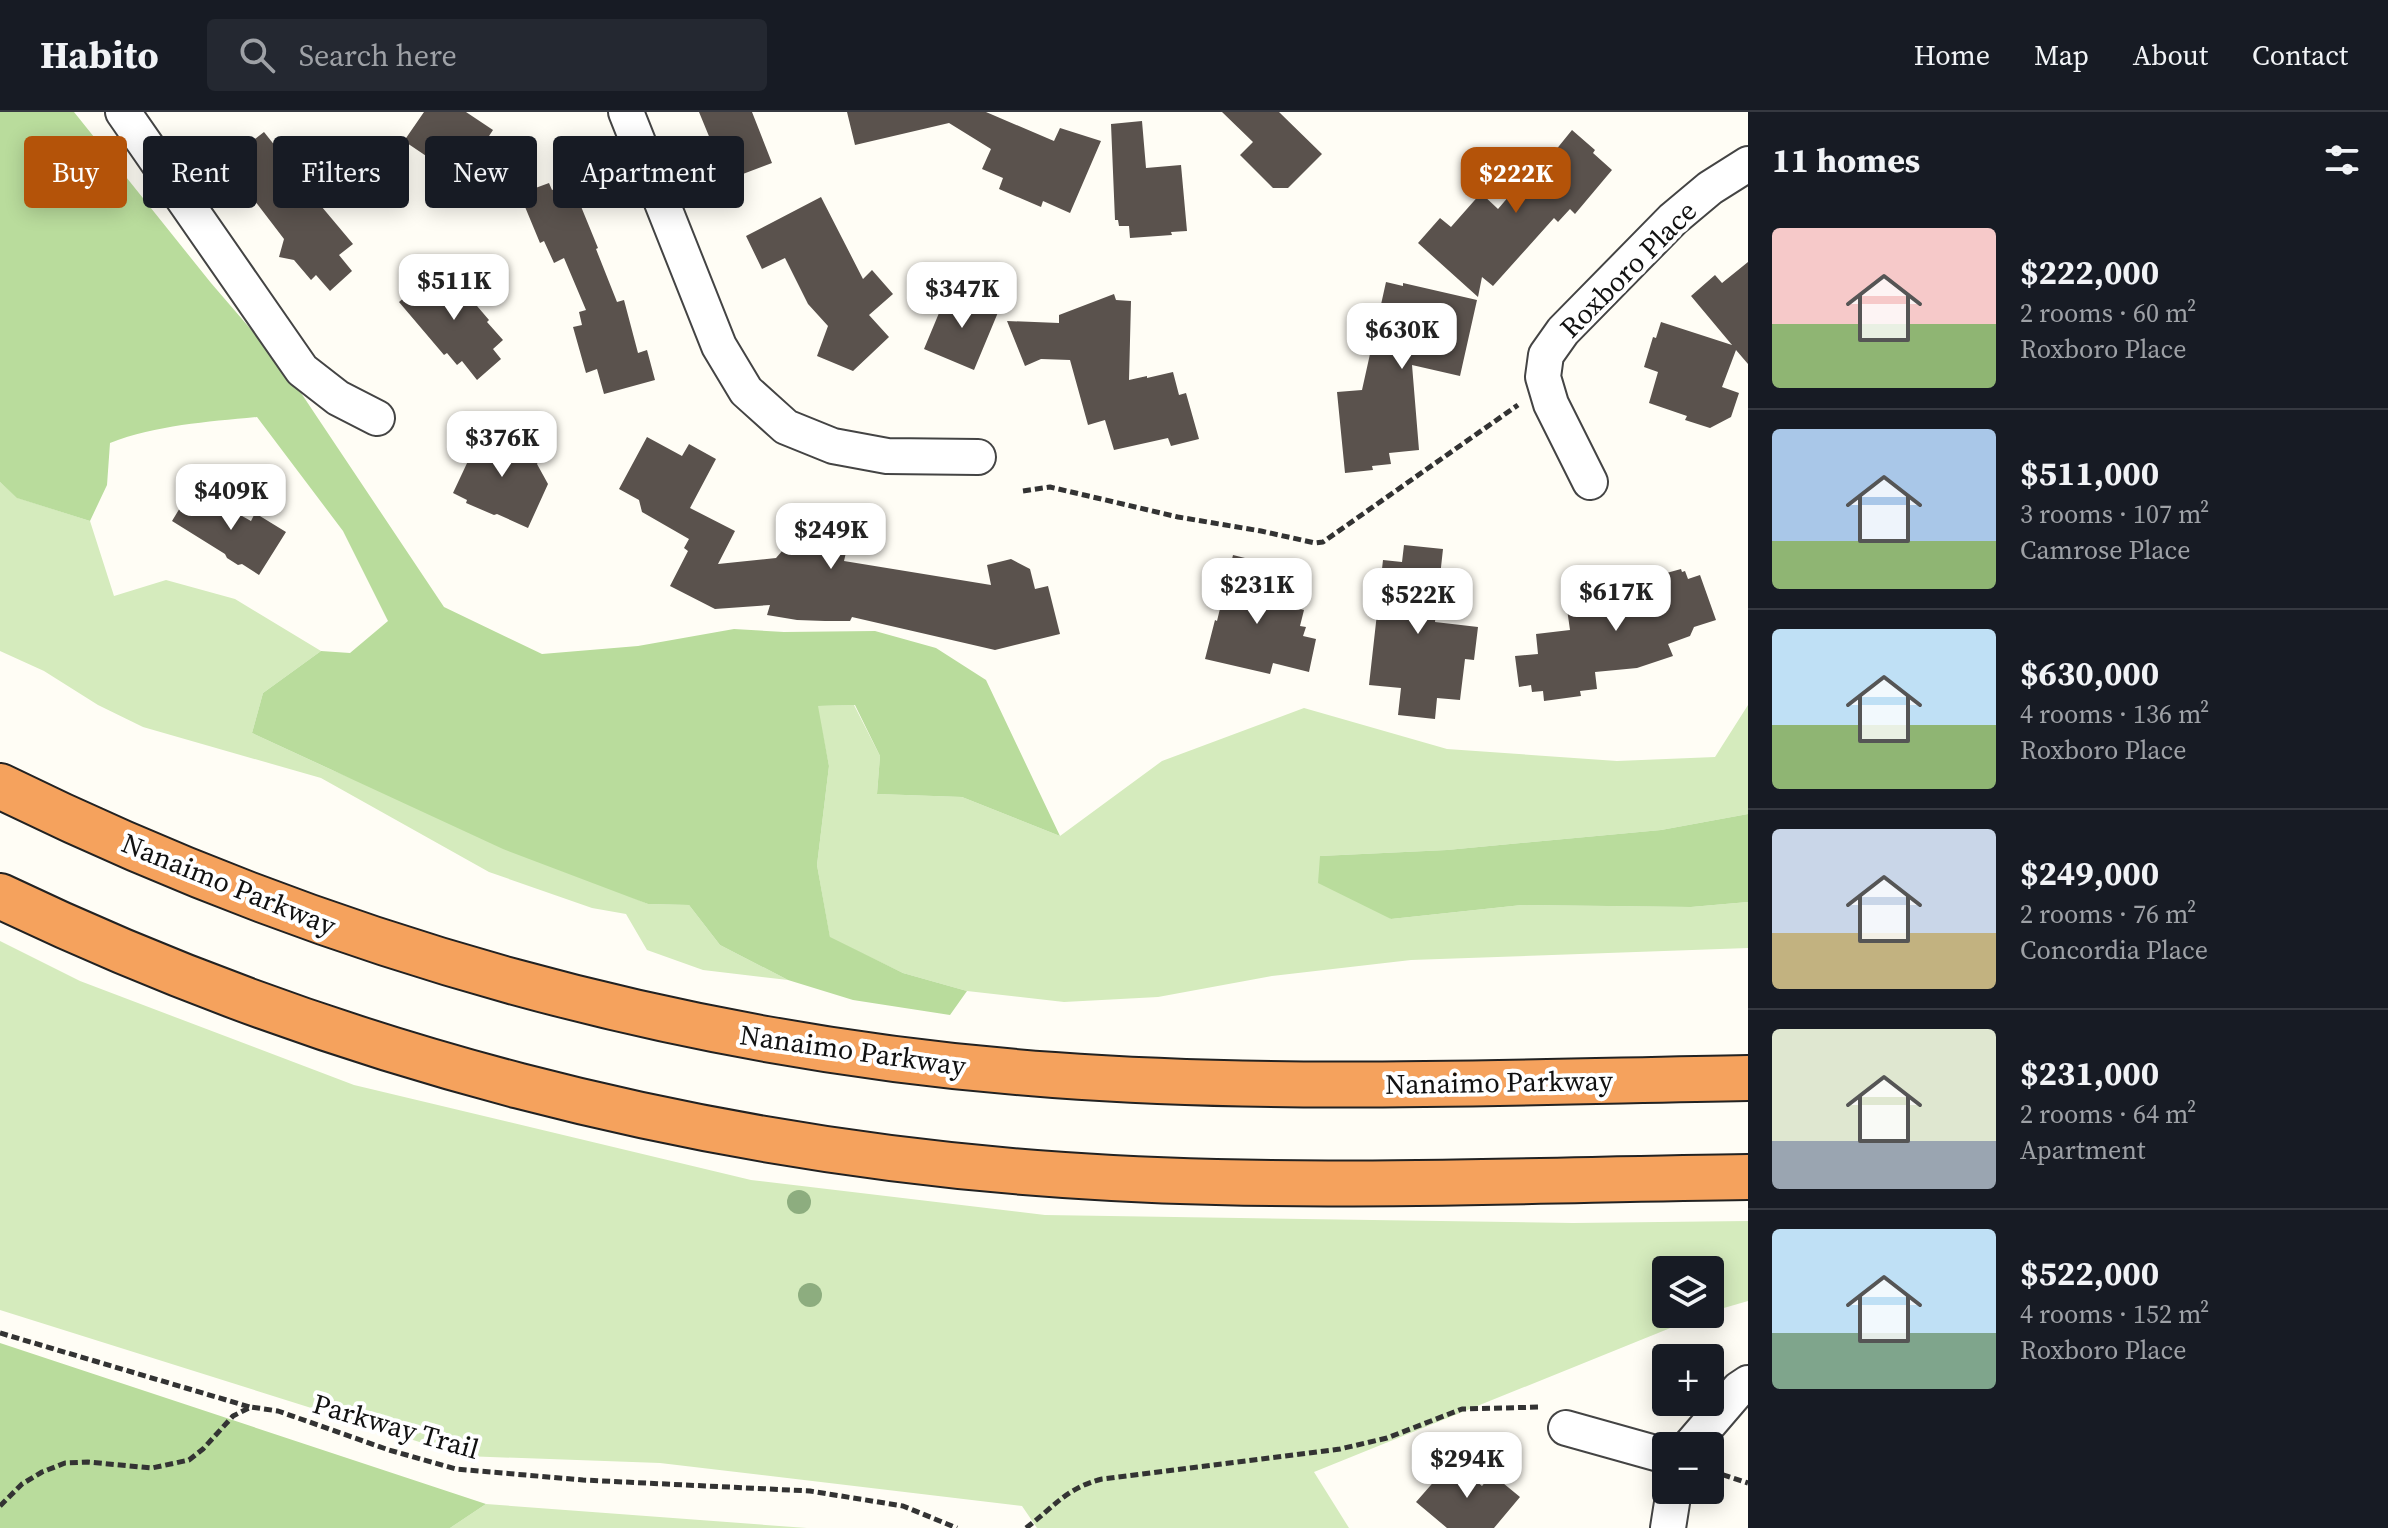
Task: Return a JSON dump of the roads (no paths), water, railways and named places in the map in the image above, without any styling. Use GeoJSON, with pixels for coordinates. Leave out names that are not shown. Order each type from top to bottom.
{"type":"FeatureCollection","features":[{"type":"Feature","properties":{"kind":"highway","name":"Nanaimo Parkway"},"geometry":{"type":"LineString","coordinates":[[0,786],[194,874],[400,949],[610,1007],[775,1041],[956,1067],[1138,1081],[1317,1084],[1748,1078]]}},
{"type":"Feature","properties":{"kind":"highway"},"geometry":{"type":"LineString","coordinates":[[0,896],[238,997],[410,1055],[589,1103],[704,1128],[811,1146],[1007,1171],[1157,1179],[1372,1182],[1748,1177]]}},
{"type":"Feature","properties":{"kind":"street"},"geometry":{"type":"LineString","coordinates":[[123,112],[302,370],[338,398],[377,418]]}},
{"type":"Feature","properties":{"kind":"street"},"geometry":{"type":"LineString","coordinates":[[626,112],[719,346],[746,391],[786,427],[833,446],[887,456],[978,457]]}},
{"type":"Feature","properties":{"kind":"street","name":"Roxboro Place"},"geometry":{"type":"LineString","coordinates":[[1590,482],[1551,404],[1543,377],[1546,355],[1563,331],[1673,219],[1710,188],[1748,164]]}},
{"type":"Feature","properties":{"kind":"street"},"geometry":{"type":"LineString","coordinates":[[1702,1432],[1739,1389],[1748,1383]]}},
{"type":"Feature","properties":{"kind":"street"},"geometry":{"type":"LineString","coordinates":[[1561,1418],[1652,1451]]}},
{"type":"Feature","properties":{"kind":"street"},"geometry":{"type":"LineString","coordinates":[[1668,1528],[1672,1504]]}}]}
